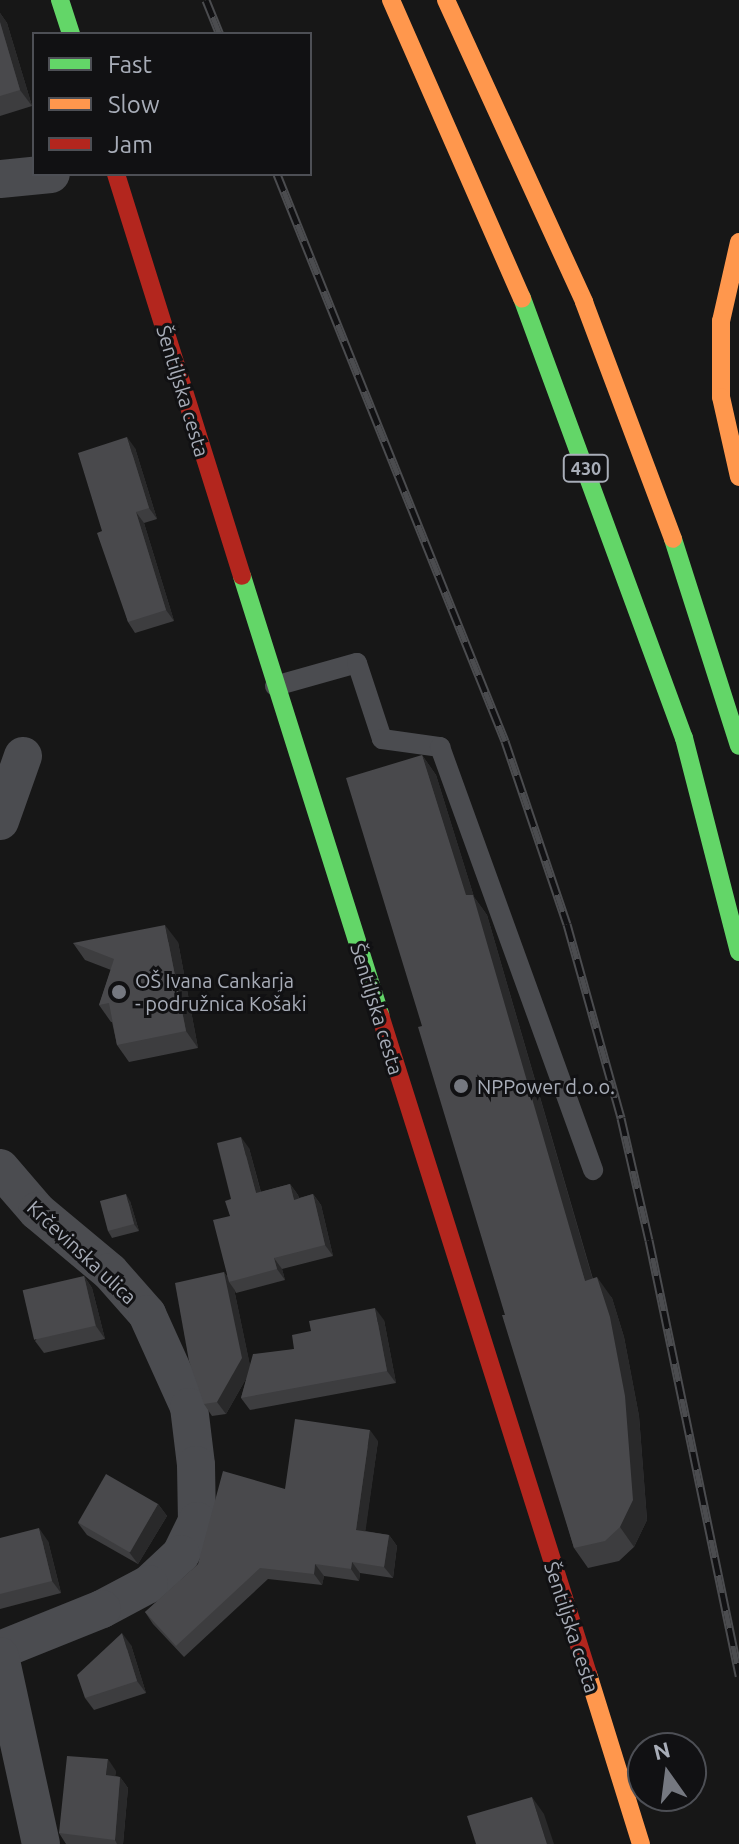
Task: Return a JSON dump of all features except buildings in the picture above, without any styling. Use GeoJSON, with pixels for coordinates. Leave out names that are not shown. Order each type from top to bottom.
{"type":"FeatureCollection","features":[{"type":"Feature","properties":{"kind":"main road"},"geometry":{"type":"LineString","coordinates":[[60,0],[70,32]]}},
{"type":"Feature","properties":{"kind":"main road","name":"430"},"geometry":{"type":"LineString","coordinates":[[391,0],[539,337],[684,738],[739,952]]}},
{"type":"Feature","properties":{"kind":"main road"},"geometry":{"type":"LineString","coordinates":[[446,0],[584,302],[666,518],[739,746]]}},
{"type":"Feature","properties":{"kind":"main road","name":"Šentiljska cesta"},"geometry":{"type":"LineString","coordinates":[[117,176],[641,1844]]}},
{"type":"Feature","properties":{"kind":"main road"},"geometry":{"type":"LineString","coordinates":[[739,242],[721,321],[721,397],[739,477]]}},
{"type":"Feature","properties":{"kind":"street"},"geometry":{"type":"LineString","coordinates":[[0,179],[32,176]]}},
{"type":"Feature","properties":{"kind":"street"},"geometry":{"type":"LineString","coordinates":[[0,821],[23,756]]}},
{"type":"Feature","properties":{"kind":"street","name":"Krčevinska ulica"},"geometry":{"type":"LineString","coordinates":[[0,1168],[37,1211],[110,1272],[147,1314],[189,1407],[197,1521],[181,1554],[149,1584],[102,1609],[0,1653]]}},
{"type":"Feature","properties":{"kind":"street"},"geometry":{"type":"LineString","coordinates":[[0,1653],[41,1844]]}},
{"type":"Feature","properties":{"kind":"lane"},"geometry":{"type":"LineString","coordinates":[[275,686],[357,663],[382,739],[440,747],[593,1170]]}},
{"type":"Feature","properties":{"kind":"railway"},"geometry":{"type":"LineString","coordinates":[[206,0],[219,32]]}},
{"type":"Feature","properties":{"kind":"railway"},"geometry":{"type":"LineString","coordinates":[[278,176],[505,741],[567,924],[621,1118],[649,1240],[739,1676]]}},
{"type":"Feature","properties":{"kind":"traffic: fast"},"geometry":{"type":"LineString","coordinates":[[60,0],[70,32]]}},
{"type":"Feature","properties":{"kind":"traffic: fast"},"geometry":{"type":"LineString","coordinates":[[522,298],[684,738],[739,952]]}},
{"type":"Feature","properties":{"kind":"traffic: fast"},"geometry":{"type":"LineString","coordinates":[[673,539],[739,746]]}},
{"type":"Feature","properties":{"kind":"traffic: fast"},"geometry":{"type":"LineString","coordinates":[[242,576],[380,1015]]}},
{"type":"Feature","properties":{"kind":"traffic: slow"},"geometry":{"type":"LineString","coordinates":[[391,0],[522,298]]}},
{"type":"Feature","properties":{"kind":"traffic: slow"},"geometry":{"type":"LineString","coordinates":[[446,0],[584,302],[673,539]]}},
{"type":"Feature","properties":{"kind":"traffic: slow"},"geometry":{"type":"LineString","coordinates":[[739,242],[721,321],[721,397],[739,477]]}},
{"type":"Feature","properties":{"kind":"traffic: slow"},"geometry":{"type":"LineString","coordinates":[[588,1674],[641,1844]]}},
{"type":"Feature","properties":{"kind":"traffic: jam"},"geometry":{"type":"LineString","coordinates":[[117,176],[242,576]]}},
{"type":"Feature","properties":{"kind":"traffic: jam"},"geometry":{"type":"LineString","coordinates":[[380,1015],[588,1674]]}},
{"type":"Feature","properties":{"kind":"place","name":"OŠ Ivana Cankarja - podružnica Košaki"},"geometry":{"type":"Point","coordinates":[119,992]}},
{"type":"Feature","properties":{"kind":"place","name":"NPPower d.o.o."},"geometry":{"type":"Point","coordinates":[461,1086]}}]}
